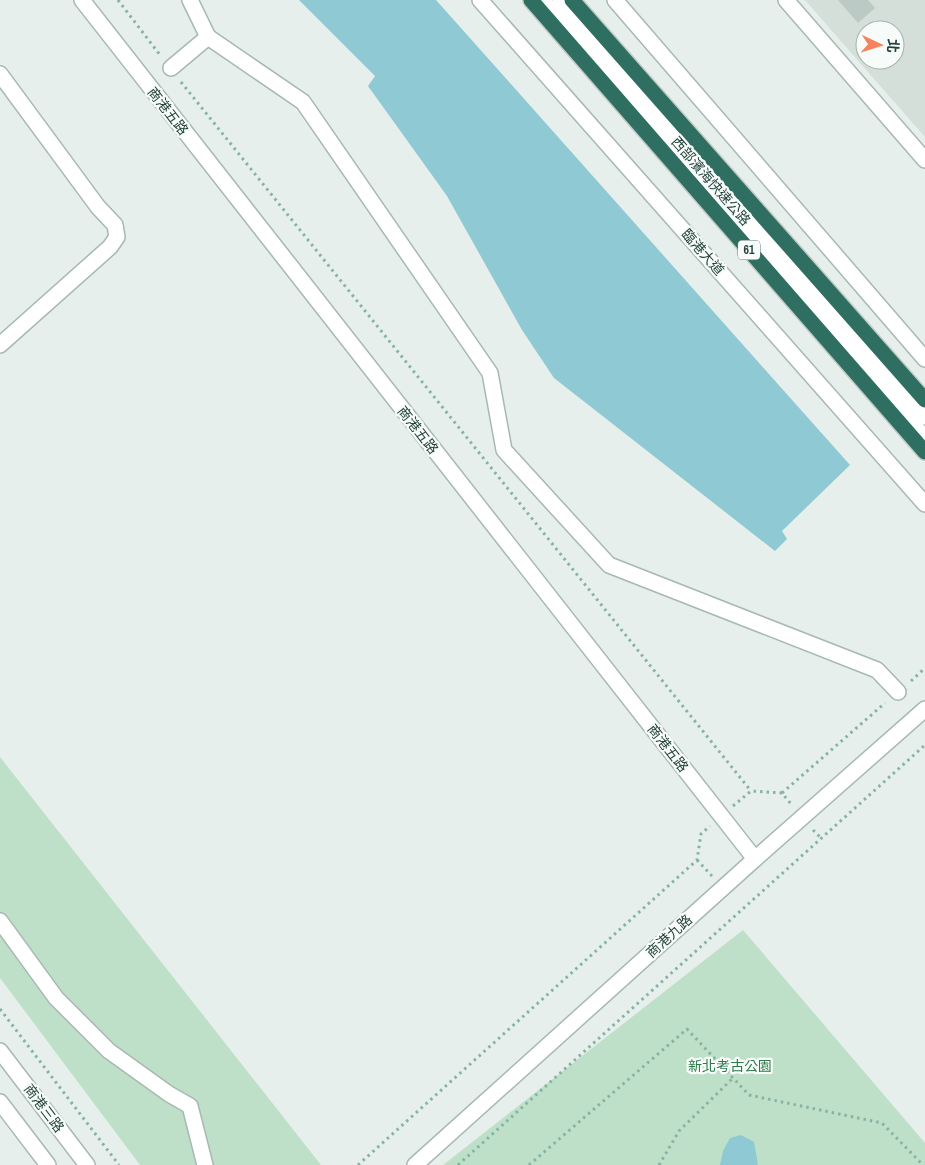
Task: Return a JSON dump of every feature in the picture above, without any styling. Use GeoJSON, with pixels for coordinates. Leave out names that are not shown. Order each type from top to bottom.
{"type":"FeatureCollection","features":[{"type":"Feature","properties":{"kind":"highway"},"geometry":{"type":"LineString","coordinates":[[526,0],[573,48]]}},
{"type":"Feature","properties":{"kind":"highway","name":"西部濱海快速公路"},"geometry":{"type":"LineString","coordinates":[[531,0],[925,452]]}},
{"type":"Feature","properties":{"kind":"highway","name":"西部濱海快速公路"},"geometry":{"type":"LineString","coordinates":[[574,0],[925,400]]}},
{"type":"Feature","properties":{"kind":"street","name":"商港五路"},"geometry":{"type":"LineString","coordinates":[[82,0],[755,859]]}},
{"type":"Feature","properties":{"kind":"street"},"geometry":{"type":"LineString","coordinates":[[190,0],[208,37],[303,102],[490,374],[504,450],[609,565],[876,670],[898,692]]}},
{"type":"Feature","properties":{"kind":"street","name":"臨港大道"},"geometry":{"type":"LineString","coordinates":[[480,0],[925,504]]}},
{"type":"Feature","properties":{"kind":"street"},"geometry":{"type":"LineString","coordinates":[[542,0],[925,438]]}},
{"type":"Feature","properties":{"kind":"street"},"geometry":{"type":"LineString","coordinates":[[560,0],[925,416]]}},
{"type":"Feature","properties":{"kind":"street"},"geometry":{"type":"LineString","coordinates":[[615,0],[925,359]]}},
{"type":"Feature","properties":{"kind":"street"},"geometry":{"type":"LineString","coordinates":[[786,0],[925,160]]}},
{"type":"Feature","properties":{"kind":"street"},"geometry":{"type":"LineString","coordinates":[[171,68],[208,37]]}},
{"type":"Feature","properties":{"kind":"street"},"geometry":{"type":"LineString","coordinates":[[0,74],[98,207],[115,225],[117,237],[110,247],[0,345]]}},
{"type":"Feature","properties":{"kind":"street","name":"商港九路"},"geometry":{"type":"LineString","coordinates":[[414,1165],[925,708]]}},
{"type":"Feature","properties":{"kind":"street"},"geometry":{"type":"LineString","coordinates":[[0,921],[56,998],[108,1051],[169,1094],[190,1106],[205,1165]]}},
{"type":"Feature","properties":{"kind":"street","name":"商港三路"},"geometry":{"type":"LineString","coordinates":[[0,1051],[87,1165]]}},
{"type":"Feature","properties":{"kind":"street"},"geometry":{"type":"LineString","coordinates":[[0,1102],[48,1165]]}},
{"type":"Feature","properties":{"kind":"path"},"geometry":{"type":"LineString","coordinates":[[118,0],[751,791],[782,793],[898,692]]}},
{"type":"Feature","properties":{"kind":"path"},"geometry":{"type":"LineString","coordinates":[[458,1165],[925,745]]}},
{"type":"Feature","properties":{"kind":"path"},"geometry":{"type":"LineString","coordinates":[[358,1165],[697,860],[701,834]]}},
{"type":"Feature","properties":{"kind":"path"},"geometry":{"type":"LineString","coordinates":[[0,1009],[119,1165]]}},
{"type":"Feature","properties":{"kind":"path"},"geometry":{"type":"LineString","coordinates":[[529,1165],[687,1028],[749,1095],[882,1124],[922,1165]]}},
{"type":"Feature","properties":{"kind":"path"},"geometry":{"type":"LineString","coordinates":[[659,1165],[679,1131],[733,1078]]}},
{"type":"Feature","properties":{"kind":"shaded area"},"geometry":{"type":"Polygon","coordinates":[[[805,0],[925,0],[925,137],[866,70],[905,70],[905,20],[855,20],[855,57],[805,0]]]}},
{"type":"Feature","properties":{"kind":"green space"},"geometry":{"type":"Polygon","coordinates":[[[0,757],[321,1165],[140,1165],[0,978],[0,757]]]}},
{"type":"Feature","properties":{"kind":"green space","name":"新北考古公園"},"geometry":{"type":"Polygon","coordinates":[[[743,930],[925,1143],[925,1165],[443,1165],[743,930]]]}},
{"type":"Feature","properties":{"kind":"water"},"geometry":{"type":"Polygon","coordinates":[[[299,0],[436,0],[850,465],[782,531],[787,539],[775,551],[554,378],[522,330],[447,196],[368,86],[375,76],[299,0]]]}},
{"type":"Feature","properties":{"kind":"water"},"geometry":{"type":"Polygon","coordinates":[[[741,1135],[754,1142],[758,1165],[720,1165],[723,1151],[730,1138],[741,1135]]]}},
{"type":"Feature","properties":{"kind":"building"},"geometry":{"type":"Polygon","coordinates":[[[838,0],[868,0],[875,8],[861,20],[855,20],[838,0]]]}}]}
